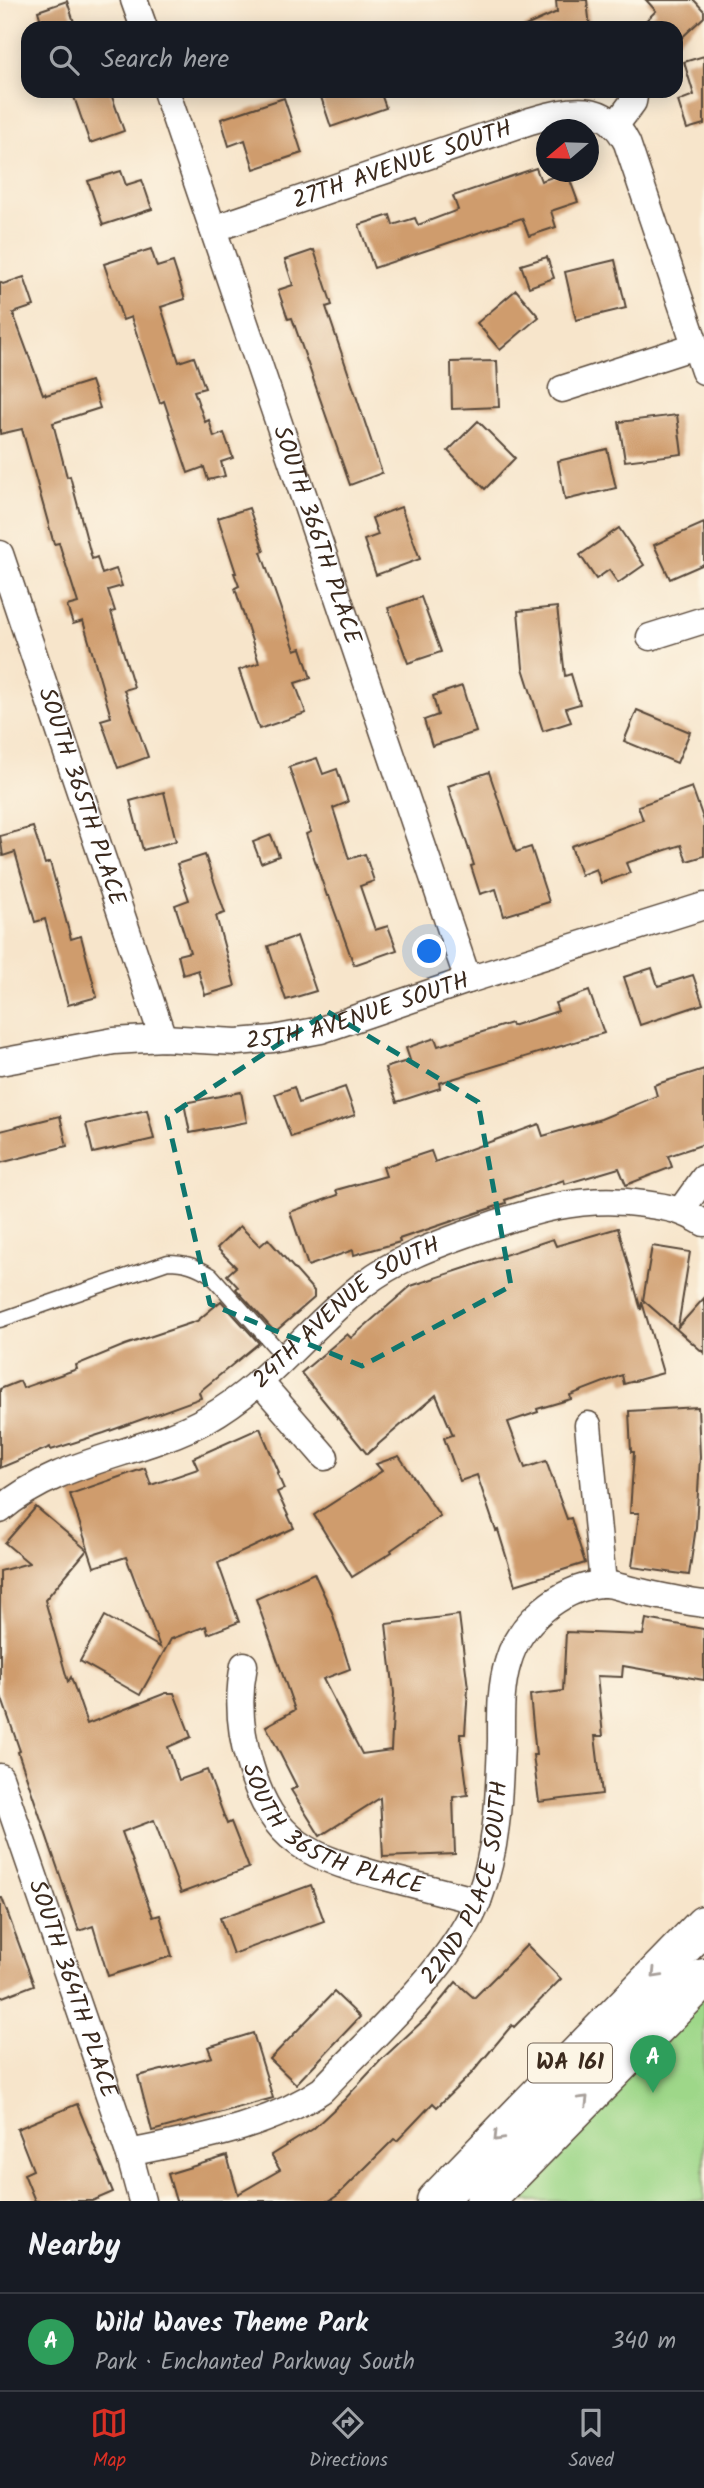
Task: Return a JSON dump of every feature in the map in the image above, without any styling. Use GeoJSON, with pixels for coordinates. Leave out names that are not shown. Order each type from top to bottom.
{"type":"FeatureCollection","features":[{"type":"Feature","properties":{"kind":"main road","name":"WA 161"},"geometry":{"type":"LineString","coordinates":[[436,2201],[704,1925]]}},
{"type":"Feature","properties":{"kind":"main road","name":"WA 161"},"geometry":{"type":"LineString","coordinates":[[485,2201],[704,1978]]}},
{"type":"Feature","properties":{"kind":"street"},"geometry":{"type":"LineString","coordinates":[[134,0],[142,21]]}},
{"type":"Feature","properties":{"kind":"street","name":"SOUTH 366TH PLACE"},"geometry":{"type":"LineString","coordinates":[[168,98],[468,980]]}},
{"type":"Feature","properties":{"kind":"street"},"geometry":{"type":"LineString","coordinates":[[594,110],[633,102],[634,98]]}},
{"type":"Feature","properties":{"kind":"street"},"geometry":{"type":"LineString","coordinates":[[594,110],[629,148],[704,372]]}},
{"type":"Feature","properties":{"kind":"street","name":"27TH AVENUE SOUTH"},"geometry":{"type":"LineString","coordinates":[[213,229],[530,121],[594,110]]}},
{"type":"Feature","properties":{"kind":"street"},"geometry":{"type":"LineString","coordinates":[[562,389],[695,346]]}},
{"type":"Feature","properties":{"kind":"street","name":"SOUTH 365TH PLACE"},"geometry":{"type":"LineString","coordinates":[[0,554],[163,1038]]}},
{"type":"Feature","properties":{"kind":"street"},"geometry":{"type":"LineString","coordinates":[[650,637],[704,620]]}},
{"type":"Feature","properties":{"kind":"street","name":"25TH AVENUE SOUTH"},"geometry":{"type":"LineString","coordinates":[[0,1062],[92,1044],[163,1038],[237,1042],[273,1039],[321,1030],[468,980],[704,906]]}},
{"type":"Feature","properties":{"kind":"street"},"geometry":{"type":"LineString","coordinates":[[704,1178],[681,1210],[704,1223]]}},
{"type":"Feature","properties":{"kind":"street","name":"24TH AVENUE SOUTH"},"geometry":{"type":"LineString","coordinates":[[0,1510],[22,1492],[54,1475],[169,1435],[230,1405],[343,1301],[376,1275],[409,1256],[458,1236],[528,1213],[577,1202],[625,1201],[681,1210]]}},
{"type":"Feature","properties":{"kind":"street"},"geometry":{"type":"LineString","coordinates":[[259,1381],[325,1457]]}},
{"type":"Feature","properties":{"kind":"street"},"geometry":{"type":"LineString","coordinates":[[587,1425],[603,1584]]}},
{"type":"Feature","properties":{"kind":"street","name":"22ND PLACE SOUTH"},"geometry":{"type":"LineString","coordinates":[[129,2153],[212,2135],[306,2101],[322,2090],[429,1978],[457,1939],[478,1901],[492,1856],[502,1704],[508,1663],[522,1632],[549,1606],[583,1588],[603,1584],[704,1604]]}},
{"type":"Feature","properties":{"kind":"street","name":"SOUTH 365TH PLACE"},"geometry":{"type":"LineString","coordinates":[[244,1665],[239,1706],[245,1746],[258,1789],[268,1810],[283,1830],[302,1847],[328,1860],[478,1901]]}},
{"type":"Feature","properties":{"kind":"street","name":"SOUTH 364TH PLACE"},"geometry":{"type":"LineString","coordinates":[[0,1777],[129,2153],[142,2201]]}},
{"type":"Feature","properties":{"kind":"lane"},"geometry":{"type":"LineString","coordinates":[[0,1320],[168,1262],[181,1262],[196,1266],[211,1275],[284,1356]]}},
{"type":"Feature","properties":{"kind":"highlighted area"},"geometry":{"type":"Polygon","coordinates":[[[328,1012],[478,1102],[511,1286],[362,1366],[210,1304],[167,1117],[328,1012]]]}},
{"type":"Feature","properties":{"kind":"green space"},"geometry":{"type":"Polygon","coordinates":[[[704,1984],[704,2201],[499,2201],[704,1984]]]}},
{"type":"Feature","properties":{"kind":"building"},"geometry":{"type":"Polygon","coordinates":[[[556,0],[587,0],[589,21],[537,21],[557,12],[556,0]]]}},
{"type":"Feature","properties":{"kind":"building"},"geometry":{"type":"Polygon","coordinates":[[[646,0],[694,0],[704,11],[704,17],[683,36],[683,21],[645,21],[656,11],[646,0]]]}},
{"type":"Feature","properties":{"kind":"building"},"geometry":{"type":"Polygon","coordinates":[[[67,1],[74,21],[41,21],[38,11],[67,1]]]}},
{"type":"Feature","properties":{"kind":"building"},"geometry":{"type":"Polygon","coordinates":[[[704,56],[704,124],[687,129],[678,101],[694,95],[684,62],[704,56]]]}},
{"type":"Feature","properties":{"kind":"building"},"geometry":{"type":"Polygon","coordinates":[[[74,98],[112,98],[124,131],[90,143],[74,98]]]}},
{"type":"Feature","properties":{"kind":"building"},"geometry":{"type":"Polygon","coordinates":[[[284,98],[302,153],[254,169],[245,140],[229,146],[221,119],[284,98]]]}},
{"type":"Feature","properties":{"kind":"building"},"geometry":{"type":"Polygon","coordinates":[[[321,98],[382,98],[386,108],[331,127],[321,98]]]}},
{"type":"Feature","properties":{"kind":"building"},"geometry":{"type":"Polygon","coordinates":[[[536,168],[536,182],[571,182],[578,202],[551,211],[556,227],[529,236],[522,218],[374,268],[359,225],[390,215],[393,225],[415,218],[418,225],[458,210],[453,196],[536,168]]]}},
{"type":"Feature","properties":{"kind":"building"},"geometry":{"type":"Polygon","coordinates":[[[121,171],[126,185],[142,180],[152,209],[103,225],[88,181],[121,171]]]}},
{"type":"Feature","properties":{"kind":"building"},"geometry":{"type":"Polygon","coordinates":[[[151,249],[157,267],[173,262],[185,299],[161,307],[179,362],[194,357],[205,388],[194,391],[205,422],[209,420],[214,437],[224,433],[233,458],[221,462],[225,476],[208,480],[204,467],[188,473],[164,401],[160,403],[131,317],[123,320],[104,264],[151,249]]]}},
{"type":"Feature","properties":{"kind":"building"},"geometry":{"type":"Polygon","coordinates":[[[314,250],[332,305],[326,307],[382,473],[350,485],[292,318],[288,319],[278,290],[293,285],[285,260],[314,250]]]}},
{"type":"Feature","properties":{"kind":"building"},"geometry":{"type":"Polygon","coordinates":[[[547,257],[554,278],[529,287],[521,265],[547,257]]]}},
{"type":"Feature","properties":{"kind":"building"},"geometry":{"type":"Polygon","coordinates":[[[615,260],[626,308],[576,320],[565,272],[615,260]]]}},
{"type":"Feature","properties":{"kind":"building"},"geometry":{"type":"Polygon","coordinates":[[[24,277],[34,306],[13,313],[43,394],[91,381],[100,408],[53,423],[92,559],[97,557],[102,574],[116,569],[122,586],[108,590],[115,611],[111,612],[134,687],[124,690],[148,757],[118,768],[101,720],[111,717],[83,621],[73,624],[67,606],[78,603],[59,543],[54,544],[22,429],[0,434],[0,282],[3,284],[24,277]]]}},
{"type":"Feature","properties":{"kind":"building"},"geometry":{"type":"Polygon","coordinates":[[[516,290],[539,317],[500,350],[477,323],[516,290]]]}},
{"type":"Feature","properties":{"kind":"building"},"geometry":{"type":"Polygon","coordinates":[[[497,361],[499,407],[452,409],[451,362],[497,361]]]}},
{"type":"Feature","properties":{"kind":"building"},"geometry":{"type":"Polygon","coordinates":[[[677,415],[682,454],[625,461],[619,422],[677,415]]]}},
{"type":"Feature","properties":{"kind":"building"},"geometry":{"type":"Polygon","coordinates":[[[478,421],[515,458],[485,489],[448,451],[478,421]]]}},
{"type":"Feature","properties":{"kind":"building"},"geometry":{"type":"Polygon","coordinates":[[[607,449],[616,488],[565,500],[558,461],[607,449]]]}},
{"type":"Feature","properties":{"kind":"building"},"geometry":{"type":"Polygon","coordinates":[[[401,507],[420,559],[376,575],[364,540],[378,535],[372,518],[401,507]]]}},
{"type":"Feature","properties":{"kind":"building"},"geometry":{"type":"Polygon","coordinates":[[[249,508],[264,551],[261,552],[295,650],[301,648],[311,678],[295,683],[306,713],[259,729],[239,670],[259,663],[235,588],[239,586],[236,573],[218,518],[249,508]]]}},
{"type":"Feature","properties":{"kind":"building"},"geometry":{"type":"Polygon","coordinates":[[[704,523],[704,564],[670,579],[654,545],[704,523]]]}},
{"type":"Feature","properties":{"kind":"building"},"geometry":{"type":"Polygon","coordinates":[[[619,528],[644,565],[618,583],[609,570],[596,579],[580,555],[619,528]]]}},
{"type":"Feature","properties":{"kind":"building"},"geometry":{"type":"Polygon","coordinates":[[[421,597],[441,652],[408,663],[388,608],[421,597]]]}},
{"type":"Feature","properties":{"kind":"building"},"geometry":{"type":"Polygon","coordinates":[[[557,607],[565,676],[571,674],[580,704],[566,708],[571,722],[543,731],[523,668],[518,611],[557,607]]]}},
{"type":"Feature","properties":{"kind":"building"},"geometry":{"type":"Polygon","coordinates":[[[462,686],[476,732],[432,746],[424,720],[438,715],[433,696],[462,686]]]}},
{"type":"Feature","properties":{"kind":"building"},"geometry":{"type":"Polygon","coordinates":[[[637,710],[690,732],[677,763],[624,741],[637,710]]]}},
{"type":"Feature","properties":{"kind":"building"},"geometry":{"type":"Polygon","coordinates":[[[317,758],[323,774],[337,769],[348,802],[333,808],[349,859],[365,854],[374,881],[360,886],[375,930],[388,926],[397,950],[354,965],[306,834],[311,832],[289,767],[317,758]]]}},
{"type":"Feature","properties":{"kind":"building"},"geometry":{"type":"Polygon","coordinates":[[[489,772],[516,852],[531,847],[549,902],[504,916],[496,889],[480,894],[471,866],[474,865],[448,786],[489,772]]]}},
{"type":"Feature","properties":{"kind":"building"},"geometry":{"type":"Polygon","coordinates":[[[692,787],[704,821],[704,856],[687,861],[681,845],[626,863],[630,873],[601,883],[596,869],[581,875],[571,846],[643,820],[638,806],[692,787]]]}},
{"type":"Feature","properties":{"kind":"building"},"geometry":{"type":"Polygon","coordinates":[[[164,792],[176,841],[143,850],[130,801],[164,792]]]}},
{"type":"Feature","properties":{"kind":"building"},"geometry":{"type":"Polygon","coordinates":[[[33,827],[45,864],[50,862],[71,939],[81,936],[97,997],[68,1005],[45,919],[35,922],[15,852],[3,856],[0,836],[33,827]]]}},
{"type":"Feature","properties":{"kind":"building"},"geometry":{"type":"Polygon","coordinates":[[[271,835],[279,856],[261,863],[253,842],[271,835]]]}},
{"type":"Feature","properties":{"kind":"building"},"geometry":{"type":"Polygon","coordinates":[[[205,855],[225,913],[216,916],[235,986],[205,995],[198,970],[183,975],[178,955],[190,952],[175,905],[189,900],[177,864],[205,855]]]}},
{"type":"Feature","properties":{"kind":"building"},"geometry":{"type":"Polygon","coordinates":[[[297,936],[316,991],[286,1000],[268,946],[297,936]]]}},
{"type":"Feature","properties":{"kind":"building"},"geometry":{"type":"Polygon","coordinates":[[[652,968],[658,986],[693,975],[703,1004],[640,1025],[624,977],[652,968]]]}},
{"type":"Feature","properties":{"kind":"building"},"geometry":{"type":"Polygon","coordinates":[[[589,991],[604,1033],[439,1083],[440,1088],[397,1102],[385,1068],[410,1060],[406,1048],[435,1038],[438,1046],[511,1023],[512,1026],[558,1011],[555,1003],[589,991]]]}},
{"type":"Feature","properties":{"kind":"building"},"geometry":{"type":"Polygon","coordinates":[[[704,1069],[704,1144],[668,1156],[672,1167],[626,1185],[619,1168],[565,1184],[564,1180],[505,1200],[506,1203],[399,1239],[400,1242],[354,1255],[353,1250],[308,1266],[290,1212],[338,1195],[336,1190],[386,1176],[383,1167],[431,1151],[435,1162],[539,1124],[543,1136],[601,1119],[657,1096],[654,1085],[704,1069]]]}},
{"type":"Feature","properties":{"kind":"building"},"geometry":{"type":"Polygon","coordinates":[[[294,1087],[299,1103],[345,1087],[355,1115],[291,1137],[275,1094],[294,1087]]]}},
{"type":"Feature","properties":{"kind":"building"},"geometry":{"type":"Polygon","coordinates":[[[241,1092],[247,1122],[190,1133],[184,1103],[241,1092]]]}},
{"type":"Feature","properties":{"kind":"building"},"geometry":{"type":"Polygon","coordinates":[[[147,1110],[154,1139],[93,1153],[86,1124],[147,1110]]]}},
{"type":"Feature","properties":{"kind":"building"},"geometry":{"type":"Polygon","coordinates":[[[60,1116],[67,1146],[0,1163],[0,1131],[60,1116]]]}},
{"type":"Feature","properties":{"kind":"building"},"geometry":{"type":"Polygon","coordinates":[[[240,1226],[260,1246],[268,1239],[314,1291],[314,1298],[276,1331],[236,1289],[238,1287],[227,1275],[236,1267],[217,1248],[240,1226]]]}},
{"type":"Feature","properties":{"kind":"building"},"geometry":{"type":"Polygon","coordinates":[[[618,1228],[641,1310],[642,1302],[663,1373],[624,1384],[622,1375],[570,1395],[571,1399],[537,1409],[538,1412],[508,1422],[525,1468],[546,1461],[567,1519],[571,1518],[585,1563],[515,1585],[477,1475],[460,1481],[444,1438],[453,1435],[436,1395],[367,1454],[301,1373],[347,1334],[351,1338],[411,1286],[553,1239],[556,1246],[618,1228]]]}},
{"type":"Feature","properties":{"kind":"building"},"geometry":{"type":"Polygon","coordinates":[[[652,1246],[690,1252],[678,1327],[704,1298],[704,1353],[643,1300],[652,1246]]]}},
{"type":"Feature","properties":{"kind":"building"},"geometry":{"type":"Polygon","coordinates":[[[221,1301],[259,1343],[199,1392],[201,1398],[104,1433],[51,1450],[50,1447],[0,1468],[0,1389],[20,1381],[23,1388],[77,1369],[76,1365],[125,1345],[197,1321],[221,1301]]]}},
{"type":"Feature","properties":{"kind":"building"},"geometry":{"type":"Polygon","coordinates":[[[698,1407],[700,1457],[696,1527],[689,1575],[632,1567],[639,1513],[630,1513],[634,1452],[631,1452],[629,1411],[698,1407]]]}},
{"type":"Feature","properties":{"kind":"building"},"geometry":{"type":"Polygon","coordinates":[[[260,1428],[284,1489],[277,1492],[294,1528],[218,1563],[239,1622],[208,1634],[206,1626],[171,1639],[140,1695],[80,1661],[105,1616],[160,1647],[126,1557],[94,1567],[70,1494],[145,1468],[151,1485],[198,1469],[193,1458],[260,1428]]]}},
{"type":"Feature","properties":{"kind":"building"},"geometry":{"type":"Polygon","coordinates":[[[399,1456],[440,1516],[391,1550],[392,1552],[352,1577],[314,1515],[382,1471],[376,1464],[399,1456]]]}},
{"type":"Feature","properties":{"kind":"building"},"geometry":{"type":"Polygon","coordinates":[[[36,1507],[87,1550],[45,1600],[68,1682],[71,1677],[87,1724],[166,1693],[174,1693],[191,1737],[168,1747],[179,1780],[207,1770],[227,1824],[231,1822],[249,1868],[181,1893],[154,1820],[122,1832],[153,1917],[160,1915],[172,1956],[108,1976],[93,1926],[79,1931],[0,1693],[0,1571],[29,1563],[5,1543],[36,1507]]]}},
{"type":"Feature","properties":{"kind":"building"},"geometry":{"type":"Polygon","coordinates":[[[314,1573],[332,1612],[350,1669],[323,1679],[362,1754],[391,1750],[394,1693],[386,1624],[459,1615],[468,1688],[465,1734],[460,1734],[468,1795],[453,1797],[455,1854],[383,1857],[380,1798],[320,1836],[291,1790],[297,1787],[266,1726],[295,1710],[256,1599],[314,1573]]]}},
{"type":"Feature","properties":{"kind":"building"},"geometry":{"type":"Polygon","coordinates":[[[646,1619],[704,1629],[704,1680],[623,1666],[622,1677],[597,1676],[603,1736],[595,1736],[602,1794],[539,1802],[530,1695],[563,1691],[566,1632],[643,1635],[646,1619]]]}},
{"type":"Feature","properties":{"kind":"building"},"geometry":{"type":"Polygon","coordinates":[[[311,1885],[324,1921],[233,1954],[220,1918],[311,1885]]]}},
{"type":"Feature","properties":{"kind":"building"},"geometry":{"type":"Polygon","coordinates":[[[0,1898],[34,1985],[0,1998],[0,1898]]]}},
{"type":"Feature","properties":{"kind":"building"},"geometry":{"type":"Polygon","coordinates":[[[527,1945],[561,1979],[514,2027],[512,2025],[472,2073],[437,2107],[433,2103],[397,2141],[394,2139],[338,2195],[329,2201],[176,2201],[168,2174],[227,2156],[238,2194],[280,2170],[271,2155],[313,2129],[427,2017],[456,1982],[474,1998],[527,1945]]]}},
{"type":"Feature","properties":{"kind":"building"},"geometry":{"type":"Polygon","coordinates":[[[334,1992],[360,2017],[296,2084],[270,2059],[334,1992]]]}},
{"type":"Feature","properties":{"kind":"building"},"geometry":{"type":"Polygon","coordinates":[[[253,2033],[273,2098],[152,2131],[138,2076],[212,2057],[208,2047],[253,2033]]]}},
{"type":"Feature","properties":{"kind":"building"},"geometry":{"type":"Polygon","coordinates":[[[77,2104],[113,2192],[92,2201],[35,2201],[24,2174],[33,2170],[17,2129],[77,2104]]]}},
{"type":"Feature","properties":{"kind":"place","name":"Wild Waves Theme Park"},"geometry":{"type":"Point","coordinates":[653,2093]}}]}
